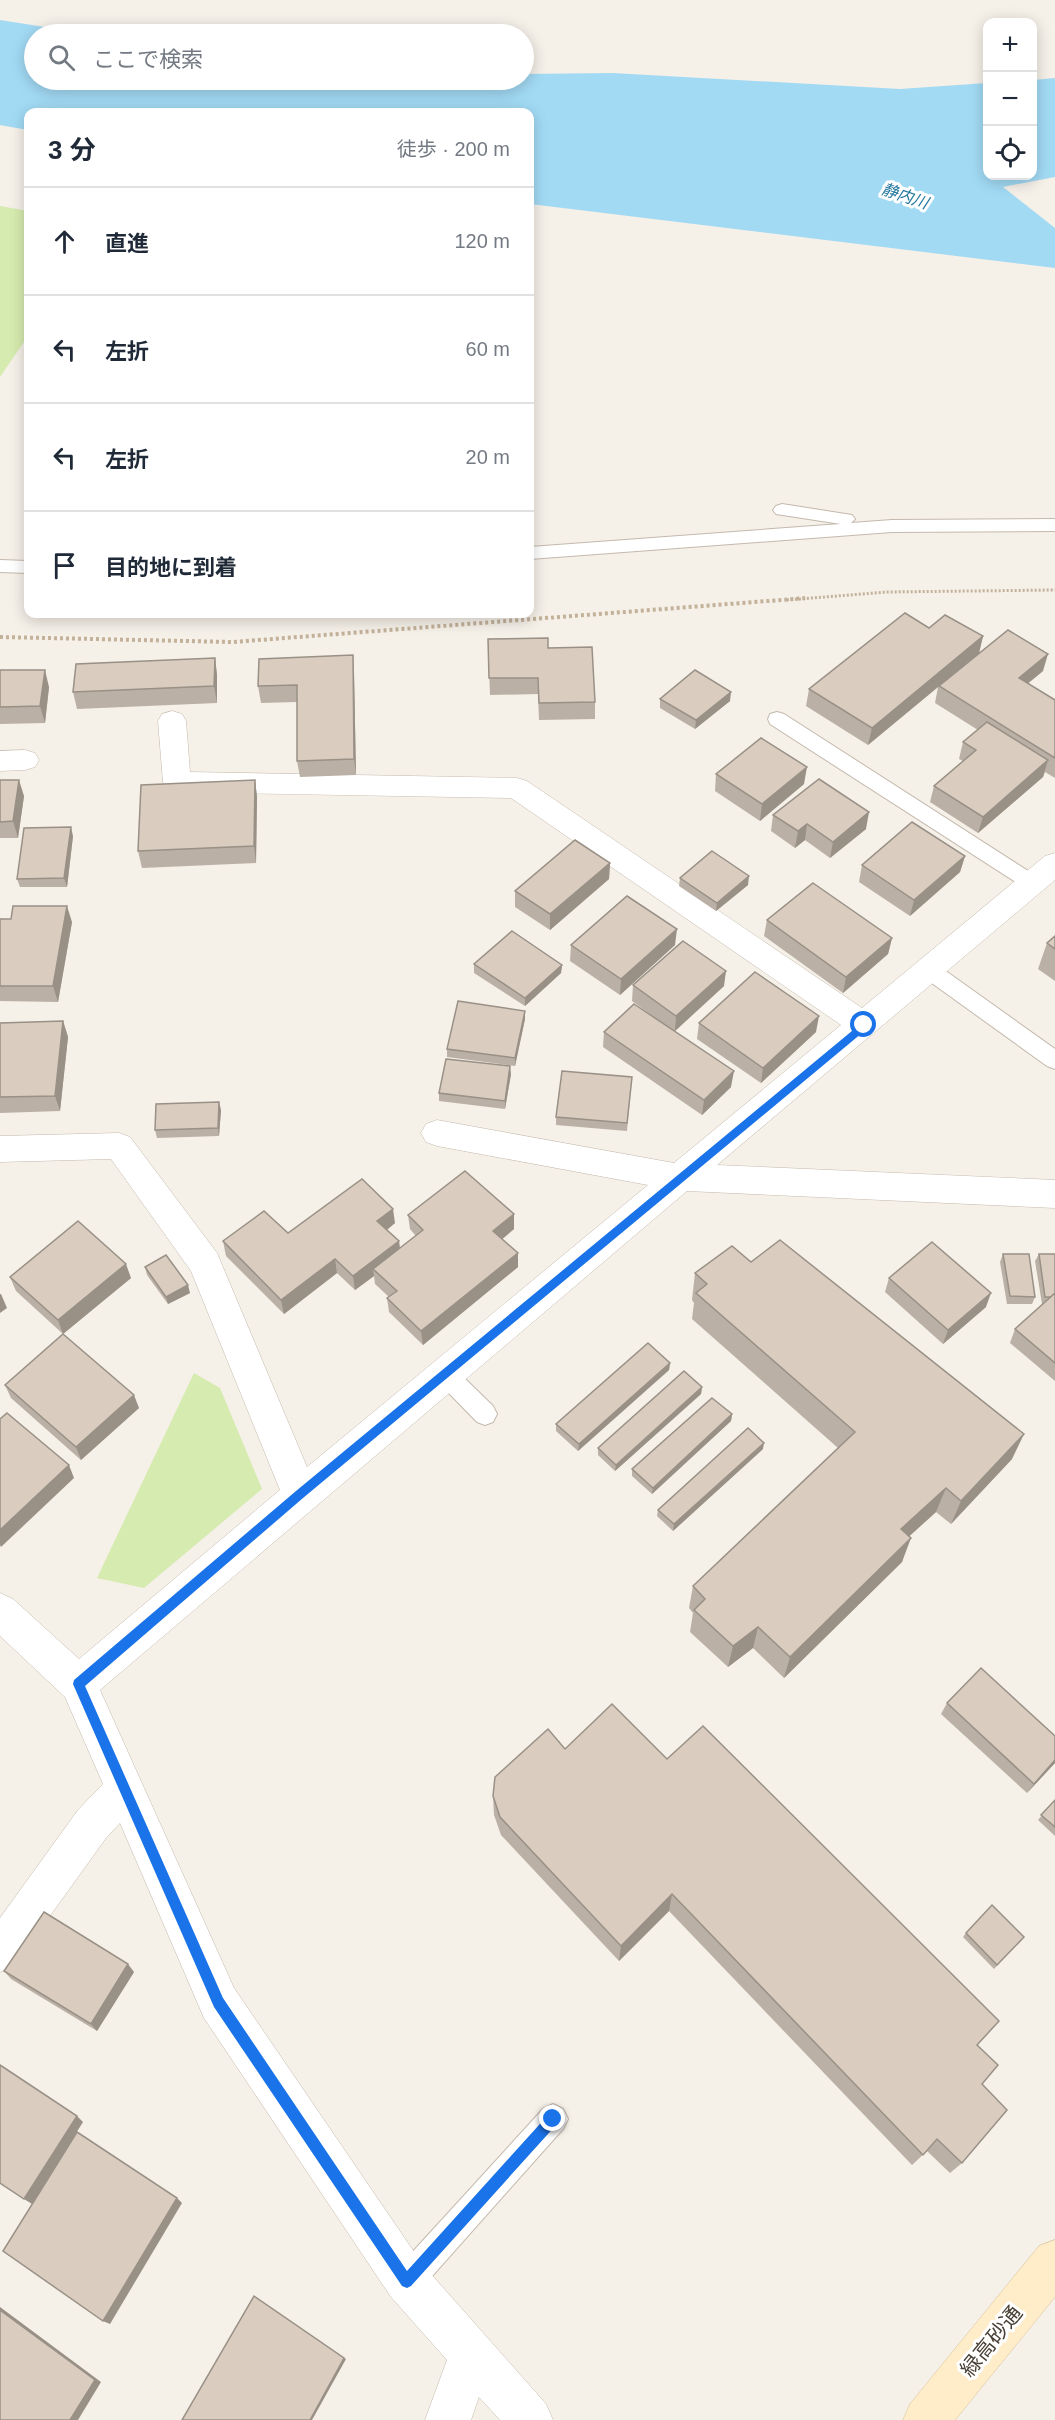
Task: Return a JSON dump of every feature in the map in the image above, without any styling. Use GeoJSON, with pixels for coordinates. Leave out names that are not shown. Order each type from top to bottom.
{"type":"FeatureCollection","features":[{"type":"Feature","properties":{"kind":"street"},"geometry":{"type":"LineString","coordinates":[[172,721],[177,782],[518,788],[864,1025]]}},
{"type":"Feature","properties":{"kind":"street"},"geometry":{"type":"LineString","coordinates":[[78,1684],[678,1177],[864,1025],[1055,864]]}},
{"type":"Feature","properties":{"kind":"street"},"geometry":{"type":"LineString","coordinates":[[437,1133],[678,1177],[1055,1194]]}},
{"type":"Feature","properties":{"kind":"street"},"geometry":{"type":"LineString","coordinates":[[0,1149],[119,1146],[205,1263],[300,1495]]}},
{"type":"Feature","properties":{"kind":"street"},"geometry":{"type":"LineString","coordinates":[[0,1611],[78,1684],[219,2003],[407,2282],[530,2420]]}},
{"type":"Feature","properties":{"kind":"street"},"geometry":{"type":"LineString","coordinates":[[0,1952],[92,1824],[125,1789]]}},
{"type":"Feature","properties":{"kind":"street","name":"緑高砂通"},"geometry":{"type":"LineString","coordinates":[[926,2420],[1055,2262]]}},
{"type":"Feature","properties":{"kind":"street"},"geometry":{"type":"LineString","coordinates":[[448,2420],[471,2355]]}},
{"type":"Feature","properties":{"kind":"lane"},"geometry":{"type":"LineString","coordinates":[[782,510],[892,526]]}},
{"type":"Feature","properties":{"kind":"lane"},"geometry":{"type":"LineString","coordinates":[[534,553],[892,526],[1055,525]]}},
{"type":"Feature","properties":{"kind":"lane"},"geometry":{"type":"LineString","coordinates":[[0,566],[24,567]]}},
{"type":"Feature","properties":{"kind":"lane"},"geometry":{"type":"LineString","coordinates":[[777,720],[1032,883]]}},
{"type":"Feature","properties":{"kind":"lane"},"geometry":{"type":"LineString","coordinates":[[929,970],[1055,1059]]}},
{"type":"Feature","properties":{"kind":"lane"},"geometry":{"type":"LineString","coordinates":[[445,1374],[485,1414]]}},
{"type":"Feature","properties":{"kind":"lane"},"geometry":{"type":"LineString","coordinates":[[407,2282],[553,2119]]}},
{"type":"Feature","properties":{"kind":"path"},"geometry":{"type":"LineString","coordinates":[[0,637],[233,642],[887,592],[1055,590]]}},
{"type":"Feature","properties":{"kind":"green space"},"geometry":{"type":"Polygon","coordinates":[[[0,206],[24,210],[24,342],[0,377],[0,206]]]}},
{"type":"Feature","properties":{"kind":"green space"},"geometry":{"type":"Polygon","coordinates":[[[194,1373],[220,1388],[262,1489],[144,1588],[97,1578],[194,1373]]]}},
{"type":"Feature","properties":{"kind":"water","name":"静内川"},"geometry":{"type":"Polygon","coordinates":[[[0,20],[25,24],[24,90],[534,90],[534,74],[612,73],[900,89],[983,83],[983,180],[1037,180],[1037,80],[1055,78],[1055,177],[1003,187],[1055,228],[1055,268],[534,204],[534,108],[24,108],[24,129],[0,125],[0,20]]]}},
{"type":"Feature","properties":{"kind":"building"},"geometry":{"type":"Polygon","coordinates":[[[905,613],[929,628],[945,615],[983,636],[872,728],[809,689],[905,613]]]}},
{"type":"Feature","properties":{"kind":"building"},"geometry":{"type":"Polygon","coordinates":[[[1008,630],[1048,654],[1019,678],[1055,700],[1055,758],[939,686],[1008,630]]]}},
{"type":"Feature","properties":{"kind":"building"},"geometry":{"type":"Polygon","coordinates":[[[548,638],[548,648],[592,647],[595,702],[539,703],[538,678],[489,678],[488,639],[548,638]]]}},
{"type":"Feature","properties":{"kind":"building"},"geometry":{"type":"Polygon","coordinates":[[[353,655],[354,759],[297,761],[297,685],[258,686],[259,659],[353,655]]]}},
{"type":"Feature","properties":{"kind":"building"},"geometry":{"type":"Polygon","coordinates":[[[215,658],[214,686],[73,692],[76,664],[215,658]]]}},
{"type":"Feature","properties":{"kind":"building"},"geometry":{"type":"Polygon","coordinates":[[[0,670],[45,670],[40,706],[0,707],[0,670]]]}},
{"type":"Feature","properties":{"kind":"building"},"geometry":{"type":"Polygon","coordinates":[[[695,670],[731,692],[696,720],[660,699],[695,670]]]}},
{"type":"Feature","properties":{"kind":"building"},"geometry":{"type":"Polygon","coordinates":[[[987,722],[1048,760],[983,817],[934,786],[976,750],[963,742],[987,722]]]}},
{"type":"Feature","properties":{"kind":"building"},"geometry":{"type":"Polygon","coordinates":[[[761,738],[807,767],[762,804],[716,774],[761,738]]]}},
{"type":"Feature","properties":{"kind":"building"},"geometry":{"type":"Polygon","coordinates":[[[819,779],[869,812],[833,842],[807,824],[798,831],[773,815],[819,779]]]}},
{"type":"Feature","properties":{"kind":"building"},"geometry":{"type":"Polygon","coordinates":[[[0,780],[19,780],[13,821],[0,822],[0,780]]]}},
{"type":"Feature","properties":{"kind":"building"},"geometry":{"type":"Polygon","coordinates":[[[255,780],[254,846],[138,851],[141,785],[255,780]]]}},
{"type":"Feature","properties":{"kind":"building"},"geometry":{"type":"Polygon","coordinates":[[[912,822],[965,856],[914,900],[862,865],[912,822]]]}},
{"type":"Feature","properties":{"kind":"building"},"geometry":{"type":"Polygon","coordinates":[[[71,827],[64,878],[17,879],[24,828],[71,827]]]}},
{"type":"Feature","properties":{"kind":"building"},"geometry":{"type":"Polygon","coordinates":[[[575,840],[610,863],[550,914],[515,891],[575,840]]]}},
{"type":"Feature","properties":{"kind":"building"},"geometry":{"type":"Polygon","coordinates":[[[712,851],[749,876],[717,903],[680,878],[712,851]]]}},
{"type":"Feature","properties":{"kind":"building"},"geometry":{"type":"Polygon","coordinates":[[[813,883],[892,938],[846,977],[767,920],[813,883]]]}},
{"type":"Feature","properties":{"kind":"building"},"geometry":{"type":"Polygon","coordinates":[[[627,896],[677,929],[621,979],[571,945],[627,896]]]}},
{"type":"Feature","properties":{"kind":"building"},"geometry":{"type":"Polygon","coordinates":[[[13,906],[67,906],[53,986],[0,986],[0,919],[11,919],[13,906]]]}},
{"type":"Feature","properties":{"kind":"building"},"geometry":{"type":"Polygon","coordinates":[[[512,931],[562,965],[525,998],[474,964],[512,931]]]}},
{"type":"Feature","properties":{"kind":"building"},"geometry":{"type":"Polygon","coordinates":[[[1055,936],[1055,949],[1047,943],[1055,936]]]}},
{"type":"Feature","properties":{"kind":"building"},"geometry":{"type":"Polygon","coordinates":[[[683,941],[726,971],[676,1016],[633,985],[683,941]]]}},
{"type":"Feature","properties":{"kind":"building"},"geometry":{"type":"Polygon","coordinates":[[[755,972],[819,1016],[763,1068],[699,1023],[755,972]]]}},
{"type":"Feature","properties":{"kind":"building"},"geometry":{"type":"Polygon","coordinates":[[[458,1001],[525,1011],[515,1058],[447,1049],[458,1001]]]}},
{"type":"Feature","properties":{"kind":"building"},"geometry":{"type":"Polygon","coordinates":[[[634,1004],[734,1071],[704,1100],[604,1032],[634,1004]]]}},
{"type":"Feature","properties":{"kind":"building"},"geometry":{"type":"Polygon","coordinates":[[[63,1021],[55,1096],[0,1097],[0,1023],[63,1021]]]}},
{"type":"Feature","properties":{"kind":"building"},"geometry":{"type":"Polygon","coordinates":[[[446,1059],[510,1066],[505,1101],[439,1093],[446,1059]]]}},
{"type":"Feature","properties":{"kind":"building"},"geometry":{"type":"Polygon","coordinates":[[[562,1071],[632,1077],[627,1123],[556,1117],[562,1071]]]}},
{"type":"Feature","properties":{"kind":"building"},"geometry":{"type":"Polygon","coordinates":[[[219,1102],[218,1128],[155,1130],[156,1104],[219,1102]]]}},
{"type":"Feature","properties":{"kind":"building"},"geometry":{"type":"Polygon","coordinates":[[[465,1171],[514,1214],[493,1231],[518,1253],[421,1331],[387,1298],[397,1291],[373,1269],[423,1230],[408,1215],[465,1171]]]}},
{"type":"Feature","properties":{"kind":"building"},"geometry":{"type":"Polygon","coordinates":[[[362,1179],[393,1209],[377,1221],[399,1241],[353,1276],[335,1259],[281,1300],[223,1241],[264,1211],[288,1233],[362,1179]]]}},
{"type":"Feature","properties":{"kind":"building"},"geometry":{"type":"Polygon","coordinates":[[[78,1221],[126,1264],[58,1320],[10,1277],[78,1221]]]}},
{"type":"Feature","properties":{"kind":"building"},"geometry":{"type":"Polygon","coordinates":[[[780,1240],[1024,1434],[961,1501],[946,1488],[901,1529],[911,1538],[790,1657],[758,1627],[733,1646],[694,1610],[705,1599],[693,1586],[855,1432],[696,1293],[707,1284],[695,1273],[732,1246],[751,1262],[780,1240]]]}},
{"type":"Feature","properties":{"kind":"building"},"geometry":{"type":"Polygon","coordinates":[[[932,1242],[991,1293],[948,1330],[889,1278],[932,1242]]]}},
{"type":"Feature","properties":{"kind":"building"},"geometry":{"type":"Polygon","coordinates":[[[1003,1254],[1029,1254],[1035,1297],[1010,1296],[1003,1254]]]}},
{"type":"Feature","properties":{"kind":"building"},"geometry":{"type":"Polygon","coordinates":[[[1039,1254],[1055,1254],[1055,1295],[1051,1297],[1045,1297],[1039,1254]]]}},
{"type":"Feature","properties":{"kind":"building"},"geometry":{"type":"Polygon","coordinates":[[[166,1255],[188,1285],[166,1297],[145,1267],[166,1255]]]}},
{"type":"Feature","properties":{"kind":"building"},"geometry":{"type":"Polygon","coordinates":[[[1055,1295],[1055,1363],[1015,1329],[1055,1295]]]}},
{"type":"Feature","properties":{"kind":"building"},"geometry":{"type":"Polygon","coordinates":[[[63,1334],[134,1395],[76,1447],[5,1385],[63,1334]]]}},
{"type":"Feature","properties":{"kind":"building"},"geometry":{"type":"Polygon","coordinates":[[[648,1343],[670,1363],[579,1444],[556,1424],[648,1343]]]}},
{"type":"Feature","properties":{"kind":"building"},"geometry":{"type":"Polygon","coordinates":[[[684,1371],[702,1387],[616,1465],[598,1448],[684,1371]]]}},
{"type":"Feature","properties":{"kind":"building"},"geometry":{"type":"Polygon","coordinates":[[[712,1398],[732,1414],[653,1488],[632,1469],[712,1398]]]}},
{"type":"Feature","properties":{"kind":"building"},"geometry":{"type":"Polygon","coordinates":[[[7,1413],[69,1465],[0,1530],[0,1419],[7,1413]]]}},
{"type":"Feature","properties":{"kind":"building"},"geometry":{"type":"Polygon","coordinates":[[[748,1428],[764,1443],[674,1524],[658,1510],[748,1428]]]}},
{"type":"Feature","properties":{"kind":"building"},"geometry":{"type":"Polygon","coordinates":[[[981,1668],[1055,1736],[1055,1760],[1034,1784],[947,1703],[981,1668]]]}},
{"type":"Feature","properties":{"kind":"building"},"geometry":{"type":"Polygon","coordinates":[[[612,1704],[667,1759],[703,1726],[999,2021],[977,2045],[998,2065],[982,2084],[1007,2110],[962,2163],[937,2139],[923,2155],[672,1894],[621,1946],[500,1817],[493,1796],[495,1777],[548,1729],[565,1749],[612,1704]]]}},
{"type":"Feature","properties":{"kind":"building"},"geometry":{"type":"Polygon","coordinates":[[[1055,1800],[1055,1827],[1041,1815],[1055,1800]]]}},
{"type":"Feature","properties":{"kind":"building"},"geometry":{"type":"Polygon","coordinates":[[[992,1905],[1024,1937],[997,1965],[966,1933],[992,1905]]]}},
{"type":"Feature","properties":{"kind":"building"},"geometry":{"type":"Polygon","coordinates":[[[44,1912],[128,1964],[91,2024],[4,1971],[44,1912]]]}},
{"type":"Feature","properties":{"kind":"building"},"geometry":{"type":"Polygon","coordinates":[[[0,2065],[77,2116],[24,2199],[0,2183],[0,2065]]]}},
{"type":"Feature","properties":{"kind":"building"},"geometry":{"type":"Polygon","coordinates":[[[77,2132],[177,2198],[103,2321],[3,2251],[77,2132]]]}},
{"type":"Feature","properties":{"kind":"building"},"geometry":{"type":"Polygon","coordinates":[[[254,2296],[344,2358],[310,2420],[182,2420],[254,2296]]]}},
{"type":"Feature","properties":{"kind":"building"},"geometry":{"type":"Polygon","coordinates":[[[0,2310],[95,2380],[70,2420],[0,2420],[0,2310]]]}},
{"type":"Feature","properties":{"kind":"route"},"geometry":{"type":"LineString","coordinates":[[553,2119],[407,2282],[219,2003],[78,1684],[300,1495],[617,1231],[678,1177],[864,1025]]}}]}
